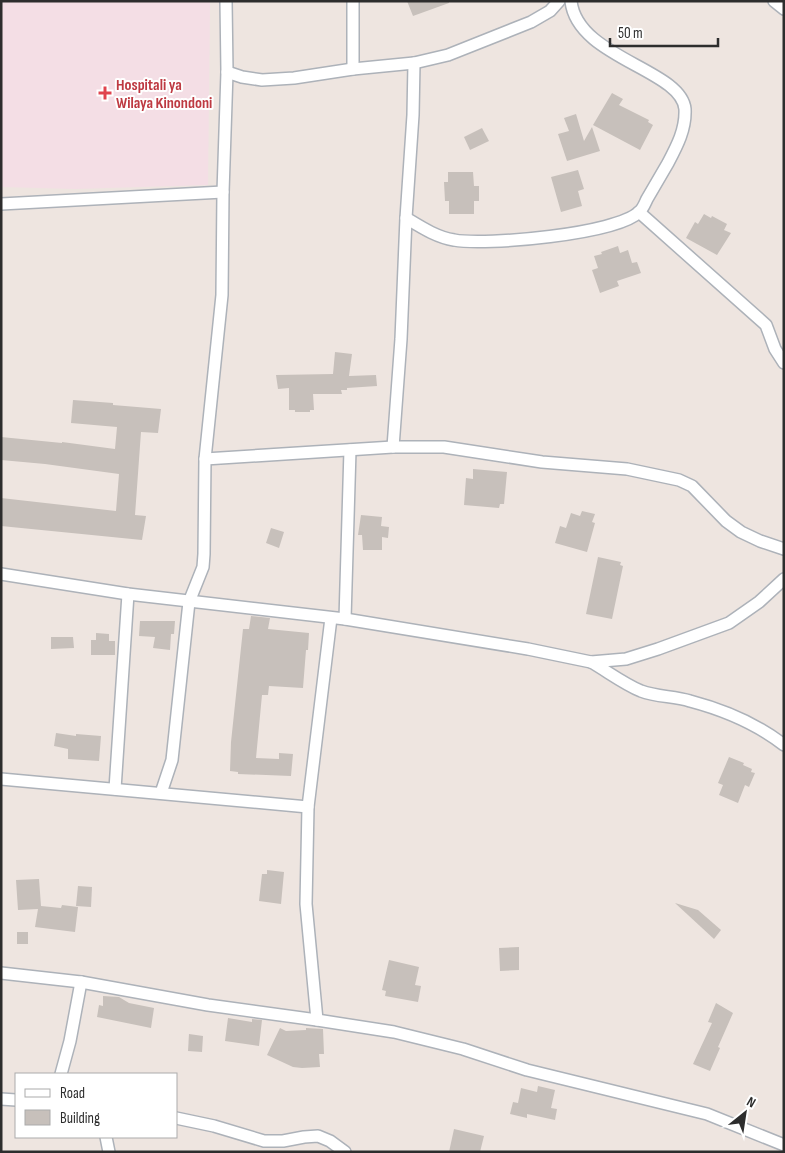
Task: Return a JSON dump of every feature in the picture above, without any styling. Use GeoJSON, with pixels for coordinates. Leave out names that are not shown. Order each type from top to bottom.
{"type":"FeatureCollection","features":[{"type":"Feature","properties":{"kind":"street"},"geometry":{"type":"LineString","coordinates":[[161,793],[172,760],[189,602],[203,567],[205,459],[222,295],[227,72],[226,1]]}},
{"type":"Feature","properties":{"kind":"street"},"geometry":{"type":"LineString","coordinates":[[353,1],[353,69]]}},
{"type":"Feature","properties":{"kind":"street"},"geometry":{"type":"LineString","coordinates":[[227,72],[242,77],[262,80],[294,78],[353,69],[414,63],[448,55],[531,22],[550,11],[559,1]]}},
{"type":"Feature","properties":{"kind":"street"},"geometry":{"type":"LineString","coordinates":[[406,218],[434,235],[465,242],[536,238],[578,233],[623,221],[639,212],[681,138],[684,109],[681,97],[652,74],[592,38],[580,26],[574,15],[572,1]]}},
{"type":"Feature","properties":{"kind":"street"},"geometry":{"type":"LineString","coordinates":[[774,1],[784,10]]}},
{"type":"Feature","properties":{"kind":"street"},"geometry":{"type":"LineString","coordinates":[[393,447],[401,339],[414,63]]}},
{"type":"Feature","properties":{"kind":"street"},"geometry":{"type":"LineString","coordinates":[[1,204],[223,192]]}},
{"type":"Feature","properties":{"kind":"street"},"geometry":{"type":"LineString","coordinates":[[639,212],[766,325],[775,349],[784,363]]}},
{"type":"Feature","properties":{"kind":"street"},"geometry":{"type":"LineString","coordinates":[[205,459],[393,447],[444,446],[542,462],[627,470],[679,480],[692,486],[726,521],[741,532],[784,549]]}},
{"type":"Feature","properties":{"kind":"street"},"geometry":{"type":"LineString","coordinates":[[346,619],[350,450]]}},
{"type":"Feature","properties":{"kind":"street"},"geometry":{"type":"LineString","coordinates":[[1,574],[189,602],[346,619],[528,649],[591,662],[626,659],[658,649],[728,622],[759,602],[784,579]]}},
{"type":"Feature","properties":{"kind":"street"},"geometry":{"type":"LineString","coordinates":[[115,789],[128,594]]}},
{"type":"Feature","properties":{"kind":"street"},"geometry":{"type":"LineString","coordinates":[[317,1020],[306,904],[308,807],[332,618]]}},
{"type":"Feature","properties":{"kind":"street"},"geometry":{"type":"LineString","coordinates":[[591,662],[640,691],[656,696],[689,700],[740,718],[766,732],[784,745]]}},
{"type":"Feature","properties":{"kind":"street"},"geometry":{"type":"LineString","coordinates":[[1,779],[308,807]]}},
{"type":"Feature","properties":{"kind":"street"},"geometry":{"type":"LineString","coordinates":[[1,973],[81,982],[208,1005],[394,1032],[462,1049],[527,1070],[707,1114],[784,1146]]}},
{"type":"Feature","properties":{"kind":"street"},"geometry":{"type":"LineString","coordinates":[[61,1073],[70,1041],[81,982]]}},
{"type":"Feature","properties":{"kind":"street"},"geometry":{"type":"LineString","coordinates":[[1,1099],[15,1100]]}},
{"type":"Feature","properties":{"kind":"street"},"geometry":{"type":"LineString","coordinates":[[178,1118],[214,1126],[264,1141],[283,1141],[318,1136],[330,1141],[345,1152]]}},
{"type":"Feature","properties":{"kind":"street"},"geometry":{"type":"LineString","coordinates":[[106,1138],[109,1152]]}},
{"type":"Feature","properties":{"kind":"shaded area","name":"Hospitali ya Wilaya Kinondoni"},"geometry":{"type":"Polygon","coordinates":[[[1,1],[210,1],[208,185],[75,189],[1,187],[1,1]]]}},
{"type":"Feature","properties":{"kind":"building"},"geometry":{"type":"Polygon","coordinates":[[[407,1],[449,1],[449,3],[413,16],[407,1]]]}},
{"type":"Feature","properties":{"kind":"building"},"geometry":{"type":"Polygon","coordinates":[[[612,93],[623,99],[619,105],[649,120],[648,122],[653,125],[640,150],[593,125],[612,93]]]}},
{"type":"Feature","properties":{"kind":"building"},"geometry":{"type":"Polygon","coordinates":[[[576,114],[584,141],[592,127],[600,151],[567,161],[558,134],[569,131],[564,118],[576,114]]]}},
{"type":"Feature","properties":{"kind":"building"},"geometry":{"type":"Polygon","coordinates":[[[482,128],[489,141],[470,150],[464,137],[482,128]]]}},
{"type":"Feature","properties":{"kind":"building"},"geometry":{"type":"Polygon","coordinates":[[[578,170],[584,189],[578,191],[582,206],[561,212],[551,177],[578,170]]]}},
{"type":"Feature","properties":{"kind":"building"},"geometry":{"type":"Polygon","coordinates":[[[448,172],[473,172],[474,186],[479,186],[479,201],[474,201],[474,214],[449,214],[449,201],[445,201],[444,182],[448,182],[448,172]]]}},
{"type":"Feature","properties":{"kind":"building"},"geometry":{"type":"Polygon","coordinates":[[[704,214],[727,224],[724,230],[731,233],[717,255],[686,238],[695,222],[698,224],[704,214]]]}},
{"type":"Feature","properties":{"kind":"building"},"geometry":{"type":"Polygon","coordinates":[[[618,246],[620,253],[628,250],[632,263],[637,262],[641,273],[617,281],[619,286],[600,293],[592,270],[598,268],[594,256],[618,246]]]}},
{"type":"Feature","properties":{"kind":"building"},"geometry":{"type":"Polygon","coordinates":[[[335,352],[352,354],[349,376],[376,375],[377,386],[347,388],[347,390],[341,390],[342,394],[313,394],[314,410],[310,410],[310,412],[295,412],[295,410],[289,410],[289,388],[278,389],[276,375],[333,374],[335,352]]]}},
{"type":"Feature","properties":{"kind":"building"},"geometry":{"type":"Polygon","coordinates":[[[73,400],[161,409],[158,433],[141,432],[135,515],[146,516],[142,540],[1,526],[1,498],[116,511],[119,474],[1,460],[1,437],[115,449],[117,427],[71,423],[73,400]]]}},
{"type":"Feature","properties":{"kind":"building"},"geometry":{"type":"Polygon","coordinates":[[[473,469],[507,472],[504,504],[500,504],[499,508],[464,505],[466,478],[473,479],[473,469]]]}},
{"type":"Feature","properties":{"kind":"building"},"geometry":{"type":"Polygon","coordinates":[[[582,511],[595,514],[592,522],[595,523],[587,552],[555,543],[560,526],[566,528],[571,513],[580,516],[582,511]]]}},
{"type":"Feature","properties":{"kind":"building"},"geometry":{"type":"Polygon","coordinates":[[[361,515],[382,517],[381,526],[389,527],[388,538],[382,537],[382,550],[363,550],[362,535],[358,535],[361,515]]]}},
{"type":"Feature","properties":{"kind":"building"},"geometry":{"type":"Polygon","coordinates":[[[271,528],[284,532],[279,548],[266,543],[271,528]]]}},
{"type":"Feature","properties":{"kind":"building"},"geometry":{"type":"Polygon","coordinates":[[[598,557],[621,562],[620,565],[623,566],[612,619],[586,614],[598,557]]]}},
{"type":"Feature","properties":{"kind":"building"},"geometry":{"type":"Polygon","coordinates":[[[251,616],[270,618],[268,629],[309,633],[303,688],[269,686],[268,695],[262,695],[256,758],[279,759],[279,753],[293,754],[291,776],[238,774],[238,772],[230,771],[231,742],[243,629],[249,629],[251,616]]]}},
{"type":"Feature","properties":{"kind":"building"},"geometry":{"type":"Polygon","coordinates":[[[140,621],[175,621],[174,634],[171,634],[170,650],[153,648],[155,637],[139,636],[140,621]]]}},
{"type":"Feature","properties":{"kind":"building"},"geometry":{"type":"Polygon","coordinates":[[[96,633],[109,634],[109,641],[115,641],[115,655],[91,655],[91,640],[96,640],[96,633]]]}},
{"type":"Feature","properties":{"kind":"building"},"geometry":{"type":"Polygon","coordinates":[[[51,637],[73,637],[74,648],[51,649],[51,637]]]}},
{"type":"Feature","properties":{"kind":"building"},"geometry":{"type":"Polygon","coordinates":[[[56,733],[76,736],[76,734],[101,736],[99,761],[68,759],[68,749],[54,746],[56,733]]]}},
{"type":"Feature","properties":{"kind":"building"},"geometry":{"type":"Polygon","coordinates":[[[729,757],[744,763],[743,765],[752,769],[751,772],[755,773],[749,787],[745,785],[738,803],[719,795],[723,785],[718,783],[729,757]]]}},
{"type":"Feature","properties":{"kind":"building"},"geometry":{"type":"Polygon","coordinates":[[[267,870],[284,872],[281,904],[259,901],[262,874],[267,874],[267,870]]]}},
{"type":"Feature","properties":{"kind":"building"},"geometry":{"type":"Polygon","coordinates":[[[39,879],[41,906],[61,908],[62,905],[78,907],[75,932],[35,927],[38,909],[18,910],[16,880],[39,879]]]}},
{"type":"Feature","properties":{"kind":"building"},"geometry":{"type":"Polygon","coordinates":[[[78,886],[92,887],[91,907],[76,906],[78,886]]]}},
{"type":"Feature","properties":{"kind":"building"},"geometry":{"type":"Polygon","coordinates":[[[675,903],[698,910],[721,930],[714,939],[675,903]]]}},
{"type":"Feature","properties":{"kind":"building"},"geometry":{"type":"Polygon","coordinates":[[[17,932],[28,932],[28,944],[17,944],[17,932]]]}},
{"type":"Feature","properties":{"kind":"building"},"geometry":{"type":"Polygon","coordinates":[[[519,947],[519,970],[500,971],[499,948],[519,947]]]}},
{"type":"Feature","properties":{"kind":"building"},"geometry":{"type":"Polygon","coordinates":[[[389,960],[419,967],[415,985],[421,986],[418,1002],[385,996],[386,991],[382,990],[389,960]]]}},
{"type":"Feature","properties":{"kind":"building"},"geometry":{"type":"Polygon","coordinates":[[[103,996],[119,997],[129,1003],[154,1008],[151,1028],[97,1017],[99,1005],[103,1006],[103,996]]]}},
{"type":"Feature","properties":{"kind":"building"},"geometry":{"type":"Polygon","coordinates":[[[716,1003],[733,1013],[710,1071],[693,1064],[712,1023],[708,1022],[716,1003]]]}},
{"type":"Feature","properties":{"kind":"building"},"geometry":{"type":"Polygon","coordinates":[[[228,1018],[252,1022],[252,1019],[262,1020],[259,1046],[225,1041],[228,1018]]]}},
{"type":"Feature","properties":{"kind":"building"},"geometry":{"type":"Polygon","coordinates":[[[280,1028],[286,1031],[306,1030],[306,1028],[323,1029],[324,1054],[319,1054],[320,1067],[293,1067],[267,1055],[280,1028]]]}},
{"type":"Feature","properties":{"kind":"building"},"geometry":{"type":"Polygon","coordinates":[[[189,1034],[203,1036],[202,1052],[188,1051],[189,1034]]]}},
{"type":"Feature","properties":{"kind":"building"},"geometry":{"type":"Polygon","coordinates":[[[538,1086],[555,1090],[551,1108],[557,1109],[555,1120],[527,1114],[527,1118],[510,1114],[513,1102],[518,1103],[521,1088],[537,1092],[538,1086]]]}},
{"type":"Feature","properties":{"kind":"building"},"geometry":{"type":"Polygon","coordinates":[[[454,1129],[484,1136],[480,1152],[449,1152],[454,1129]]]}},
{"type":"Feature","properties":{"kind":"place","name":"Hospitali ya Wilaya Kinondoni"},"geometry":{"type":"Point","coordinates":[105,93]}}]}
